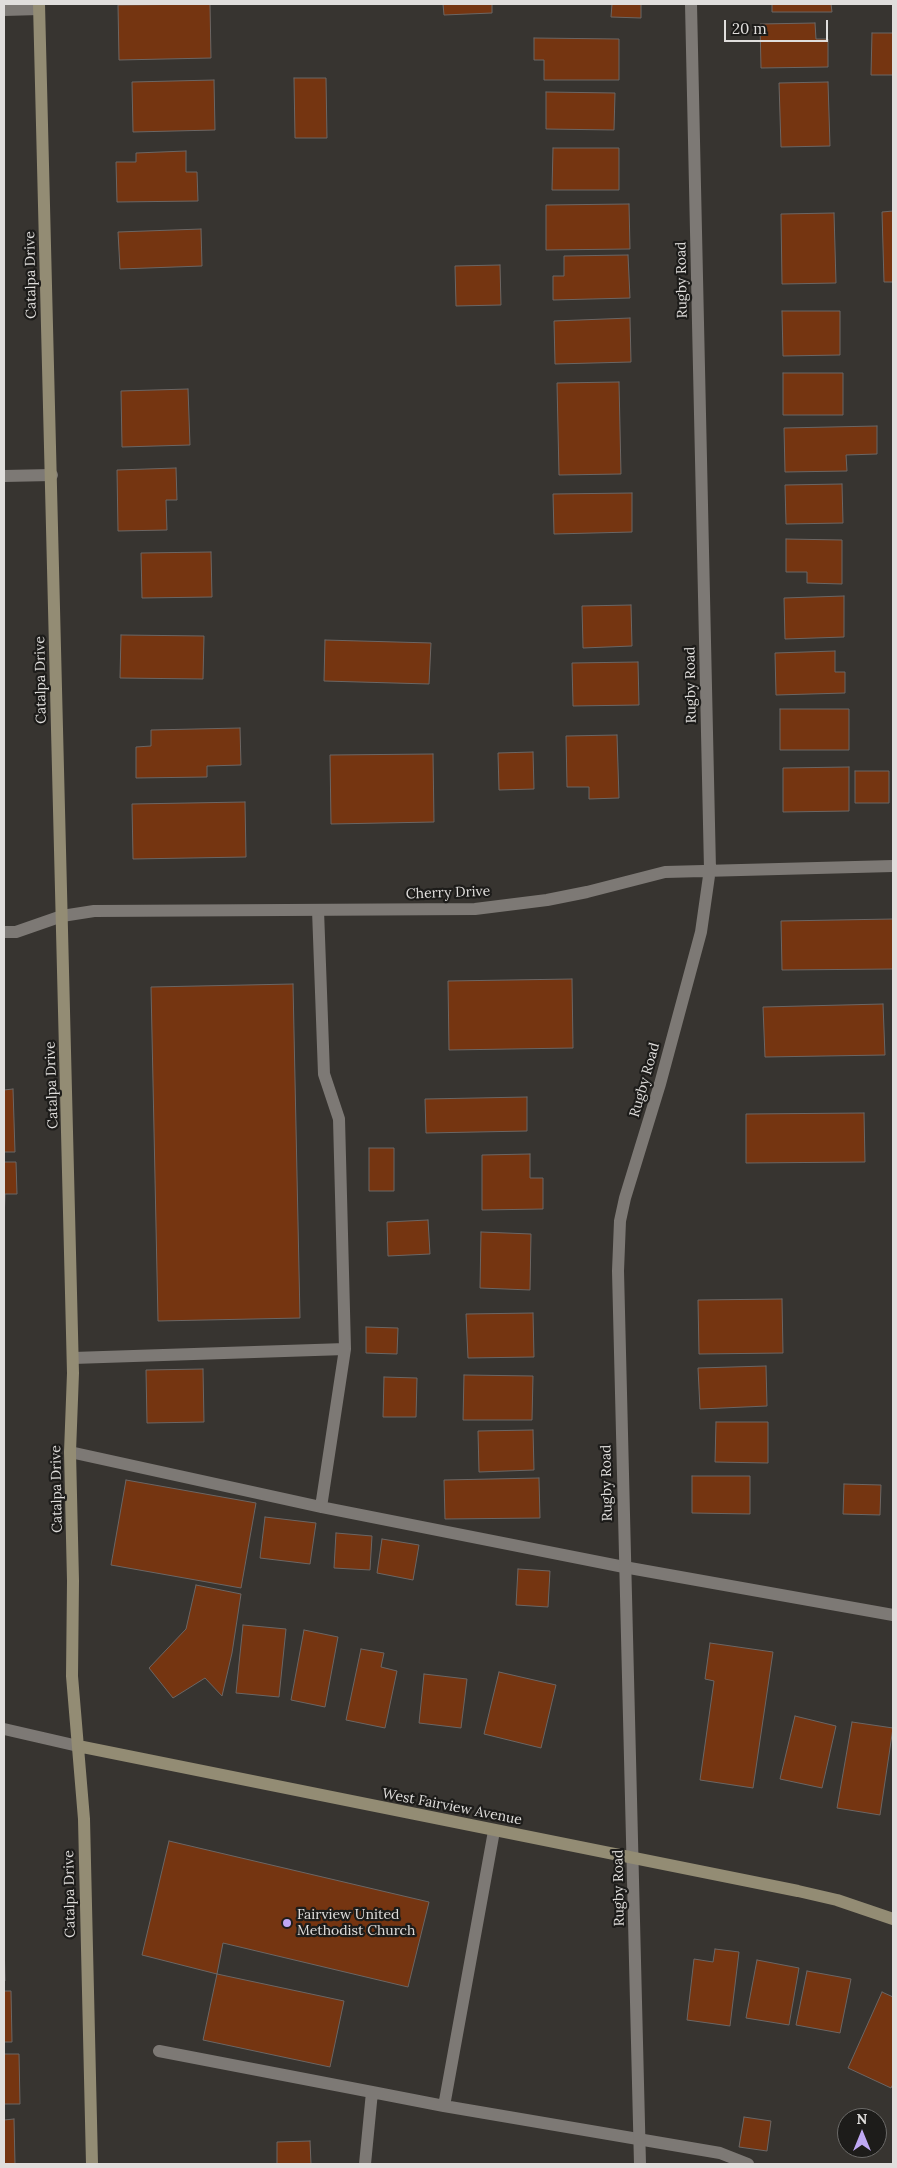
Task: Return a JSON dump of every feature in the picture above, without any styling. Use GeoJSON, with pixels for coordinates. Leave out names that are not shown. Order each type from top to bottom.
{"type":"FeatureCollection","features":[{"type":"Feature","properties":{"kind":"street","name":"Rugby Road"},"geometry":{"type":"LineString","coordinates":[[640,2164],[618,1271],[620,1222],[701,932],[710,869],[691,4]]}},
{"type":"Feature","properties":{"kind":"street"},"geometry":{"type":"LineString","coordinates":[[4,10],[39,6]]}},
{"type":"Feature","properties":{"kind":"street","name":"Catalpa Drive"},"geometry":{"type":"LineString","coordinates":[[39,6],[73,1358],[70,1452],[73,1581],[72,1676],[84,1819],[92,2164]]}},
{"type":"Feature","properties":{"kind":"street"},"geometry":{"type":"LineString","coordinates":[[4,476],[52,475]]}},
{"type":"Feature","properties":{"kind":"street","name":"Cherry Drive"},"geometry":{"type":"LineString","coordinates":[[4,932],[16,932],[62,916],[94,911],[475,909],[547,900],[665,872],[710,869],[893,866]]}},
{"type":"Feature","properties":{"kind":"street"},"geometry":{"type":"LineString","coordinates":[[318,910],[324,1074],[339,1119],[345,1349],[322,1507]]}},
{"type":"Feature","properties":{"kind":"street"},"geometry":{"type":"LineString","coordinates":[[73,1358],[345,1349]]}},
{"type":"Feature","properties":{"kind":"street"},"geometry":{"type":"LineString","coordinates":[[70,1452],[322,1507],[624,1567],[893,1616]]}},
{"type":"Feature","properties":{"kind":"street","name":"West Fairview Avenue"},"geometry":{"type":"LineString","coordinates":[[4,1729],[78,1746],[494,1831],[798,1891],[837,1900],[893,1919]]}},
{"type":"Feature","properties":{"kind":"street"},"geometry":{"type":"LineString","coordinates":[[444,2106],[494,1831]]}},
{"type":"Feature","properties":{"kind":"street"},"geometry":{"type":"LineString","coordinates":[[159,2051],[444,2106],[720,2154],[748,2164]]}},
{"type":"Feature","properties":{"kind":"street"},"geometry":{"type":"LineString","coordinates":[[365,2164],[372,2092]]}},
{"type":"Feature","properties":{"kind":"building"},"geometry":{"type":"Polygon","coordinates":[[[210,4],[211,58],[119,60],[118,5],[210,4]]]}},
{"type":"Feature","properties":{"kind":"building"},"geometry":{"type":"Polygon","coordinates":[[[443,4],[492,4],[492,13],[444,15],[443,4]]]}},
{"type":"Feature","properties":{"kind":"building"},"geometry":{"type":"Polygon","coordinates":[[[612,4],[641,4],[641,18],[611,17],[612,4]]]}},
{"type":"Feature","properties":{"kind":"building"},"geometry":{"type":"Polygon","coordinates":[[[772,4],[831,4],[832,12],[772,12],[772,4]]]}},
{"type":"Feature","properties":{"kind":"building"},"geometry":{"type":"Polygon","coordinates":[[[815,23],[816,39],[828,39],[828,67],[761,68],[760,24],[815,23]]]}},
{"type":"Feature","properties":{"kind":"building"},"geometry":{"type":"Polygon","coordinates":[[[872,33],[893,33],[893,75],[871,75],[872,33]]]}},
{"type":"Feature","properties":{"kind":"building"},"geometry":{"type":"Polygon","coordinates":[[[534,38],[619,39],[619,80],[544,80],[544,60],[534,60],[534,38]]]}},
{"type":"Feature","properties":{"kind":"building"},"geometry":{"type":"Polygon","coordinates":[[[294,78],[326,78],[327,138],[295,138],[294,78]]]}},
{"type":"Feature","properties":{"kind":"building"},"geometry":{"type":"Polygon","coordinates":[[[214,80],[215,130],[133,132],[132,82],[214,80]]]}},
{"type":"Feature","properties":{"kind":"building"},"geometry":{"type":"Polygon","coordinates":[[[828,82],[830,146],[781,147],[779,83],[828,82]]]}},
{"type":"Feature","properties":{"kind":"building"},"geometry":{"type":"Polygon","coordinates":[[[546,92],[615,93],[614,130],[546,129],[546,92]]]}},
{"type":"Feature","properties":{"kind":"building"},"geometry":{"type":"Polygon","coordinates":[[[553,148],[619,148],[619,190],[552,190],[553,148]]]}},
{"type":"Feature","properties":{"kind":"building"},"geometry":{"type":"Polygon","coordinates":[[[186,151],[186,172],[197,172],[198,201],[117,202],[116,162],[136,162],[136,153],[186,151]]]}},
{"type":"Feature","properties":{"kind":"building"},"geometry":{"type":"Polygon","coordinates":[[[629,204],[630,249],[546,250],[546,205],[629,204]]]}},
{"type":"Feature","properties":{"kind":"building"},"geometry":{"type":"Polygon","coordinates":[[[893,211],[893,282],[884,282],[882,212],[893,211]]]}},
{"type":"Feature","properties":{"kind":"building"},"geometry":{"type":"Polygon","coordinates":[[[834,213],[836,283],[782,284],[781,214],[834,213]]]}},
{"type":"Feature","properties":{"kind":"building"},"geometry":{"type":"Polygon","coordinates":[[[201,229],[202,266],[120,269],[118,232],[201,229]]]}},
{"type":"Feature","properties":{"kind":"building"},"geometry":{"type":"Polygon","coordinates":[[[628,255],[630,298],[553,300],[553,276],[564,276],[564,256],[628,255]]]}},
{"type":"Feature","properties":{"kind":"building"},"geometry":{"type":"Polygon","coordinates":[[[500,265],[501,305],[456,306],[455,266],[500,265]]]}},
{"type":"Feature","properties":{"kind":"building"},"geometry":{"type":"Polygon","coordinates":[[[782,311],[840,311],[840,355],[783,356],[782,311]]]}},
{"type":"Feature","properties":{"kind":"building"},"geometry":{"type":"Polygon","coordinates":[[[630,318],[631,362],[555,364],[554,321],[630,318]]]}},
{"type":"Feature","properties":{"kind":"building"},"geometry":{"type":"Polygon","coordinates":[[[783,373],[843,373],[843,415],[783,415],[783,373]]]}},
{"type":"Feature","properties":{"kind":"building"},"geometry":{"type":"Polygon","coordinates":[[[619,382],[621,474],[559,475],[557,383],[619,382]]]}},
{"type":"Feature","properties":{"kind":"building"},"geometry":{"type":"Polygon","coordinates":[[[188,389],[190,445],[122,447],[121,391],[188,389]]]}},
{"type":"Feature","properties":{"kind":"building"},"geometry":{"type":"Polygon","coordinates":[[[877,426],[877,454],[846,455],[847,471],[785,472],[784,428],[877,426]]]}},
{"type":"Feature","properties":{"kind":"building"},"geometry":{"type":"Polygon","coordinates":[[[176,468],[177,500],[166,500],[167,530],[118,531],[117,470],[176,468]]]}},
{"type":"Feature","properties":{"kind":"building"},"geometry":{"type":"Polygon","coordinates":[[[842,484],[843,523],[786,524],[785,485],[842,484]]]}},
{"type":"Feature","properties":{"kind":"building"},"geometry":{"type":"Polygon","coordinates":[[[632,493],[632,532],[554,534],[553,494],[632,493]]]}},
{"type":"Feature","properties":{"kind":"building"},"geometry":{"type":"Polygon","coordinates":[[[786,539],[842,540],[842,584],[807,583],[807,572],[786,572],[786,539]]]}},
{"type":"Feature","properties":{"kind":"building"},"geometry":{"type":"Polygon","coordinates":[[[211,552],[212,597],[142,598],[141,553],[211,552]]]}},
{"type":"Feature","properties":{"kind":"building"},"geometry":{"type":"Polygon","coordinates":[[[844,596],[844,637],[785,639],[784,598],[844,596]]]}},
{"type":"Feature","properties":{"kind":"building"},"geometry":{"type":"Polygon","coordinates":[[[631,605],[632,646],[583,648],[582,606],[631,605]]]}},
{"type":"Feature","properties":{"kind":"building"},"geometry":{"type":"Polygon","coordinates":[[[121,635],[204,636],[203,679],[120,678],[121,635]]]}},
{"type":"Feature","properties":{"kind":"building"},"geometry":{"type":"Polygon","coordinates":[[[325,640],[431,643],[429,684],[324,681],[325,640]]]}},
{"type":"Feature","properties":{"kind":"building"},"geometry":{"type":"Polygon","coordinates":[[[835,651],[835,672],[845,672],[845,693],[776,695],[775,653],[835,651]]]}},
{"type":"Feature","properties":{"kind":"building"},"geometry":{"type":"Polygon","coordinates":[[[638,662],[639,705],[573,706],[572,663],[638,662]]]}},
{"type":"Feature","properties":{"kind":"building"},"geometry":{"type":"Polygon","coordinates":[[[780,709],[849,709],[849,750],[780,750],[780,709]]]}},
{"type":"Feature","properties":{"kind":"building"},"geometry":{"type":"Polygon","coordinates":[[[240,728],[241,765],[207,766],[207,777],[136,778],[136,747],[151,746],[151,730],[240,728]]]}},
{"type":"Feature","properties":{"kind":"building"},"geometry":{"type":"Polygon","coordinates":[[[617,735],[619,798],[589,799],[589,787],[567,787],[566,736],[617,735]]]}},
{"type":"Feature","properties":{"kind":"building"},"geometry":{"type":"Polygon","coordinates":[[[533,752],[534,789],[499,790],[498,753],[533,752]]]}},
{"type":"Feature","properties":{"kind":"building"},"geometry":{"type":"Polygon","coordinates":[[[433,754],[434,822],[331,824],[330,755],[433,754]]]}},
{"type":"Feature","properties":{"kind":"building"},"geometry":{"type":"Polygon","coordinates":[[[849,767],[849,811],[783,812],[783,768],[849,767]]]}},
{"type":"Feature","properties":{"kind":"building"},"geometry":{"type":"Polygon","coordinates":[[[855,771],[889,771],[889,803],[855,803],[855,771]]]}},
{"type":"Feature","properties":{"kind":"building"},"geometry":{"type":"Polygon","coordinates":[[[245,802],[246,857],[133,859],[132,804],[245,802]]]}},
{"type":"Feature","properties":{"kind":"building"},"geometry":{"type":"Polygon","coordinates":[[[893,919],[893,969],[782,970],[781,921],[893,919]]]}},
{"type":"Feature","properties":{"kind":"building"},"geometry":{"type":"Polygon","coordinates":[[[572,979],[573,1048],[449,1050],[448,981],[572,979]]]}},
{"type":"Feature","properties":{"kind":"building"},"geometry":{"type":"Polygon","coordinates":[[[293,984],[300,1318],[158,1321],[151,987],[293,984]]]}},
{"type":"Feature","properties":{"kind":"building"},"geometry":{"type":"Polygon","coordinates":[[[883,1004],[885,1055],[765,1057],[763,1007],[883,1004]]]}},
{"type":"Feature","properties":{"kind":"building"},"geometry":{"type":"Polygon","coordinates":[[[13,1089],[15,1152],[4,1152],[4,1090],[13,1089]]]}},
{"type":"Feature","properties":{"kind":"building"},"geometry":{"type":"Polygon","coordinates":[[[527,1097],[527,1131],[426,1133],[425,1099],[527,1097]]]}},
{"type":"Feature","properties":{"kind":"building"},"geometry":{"type":"Polygon","coordinates":[[[864,1113],[865,1162],[746,1163],[746,1114],[864,1113]]]}},
{"type":"Feature","properties":{"kind":"building"},"geometry":{"type":"Polygon","coordinates":[[[369,1148],[394,1148],[394,1191],[369,1191],[369,1148]]]}},
{"type":"Feature","properties":{"kind":"building"},"geometry":{"type":"Polygon","coordinates":[[[530,1154],[530,1178],[543,1178],[543,1209],[482,1210],[482,1155],[530,1154]]]}},
{"type":"Feature","properties":{"kind":"building"},"geometry":{"type":"Polygon","coordinates":[[[4,1162],[16,1162],[17,1194],[5,1194],[4,1222],[4,1162]]]}},
{"type":"Feature","properties":{"kind":"building"},"geometry":{"type":"Polygon","coordinates":[[[428,1220],[430,1254],[388,1256],[387,1222],[428,1220]]]}},
{"type":"Feature","properties":{"kind":"building"},"geometry":{"type":"Polygon","coordinates":[[[481,1232],[531,1234],[530,1290],[480,1288],[481,1232]]]}},
{"type":"Feature","properties":{"kind":"building"},"geometry":{"type":"Polygon","coordinates":[[[782,1299],[783,1353],[699,1354],[698,1300],[782,1299]]]}},
{"type":"Feature","properties":{"kind":"building"},"geometry":{"type":"Polygon","coordinates":[[[533,1313],[534,1357],[468,1358],[466,1314],[533,1313]]]}},
{"type":"Feature","properties":{"kind":"building"},"geometry":{"type":"Polygon","coordinates":[[[366,1327],[398,1328],[397,1354],[366,1353],[366,1327]]]}},
{"type":"Feature","properties":{"kind":"building"},"geometry":{"type":"Polygon","coordinates":[[[766,1366],[767,1406],[700,1409],[698,1368],[766,1366]]]}},
{"type":"Feature","properties":{"kind":"building"},"geometry":{"type":"Polygon","coordinates":[[[203,1369],[204,1422],[147,1423],[146,1370],[203,1369]]]}},
{"type":"Feature","properties":{"kind":"building"},"geometry":{"type":"Polygon","coordinates":[[[464,1375],[533,1376],[532,1420],[463,1420],[464,1375]]]}},
{"type":"Feature","properties":{"kind":"building"},"geometry":{"type":"Polygon","coordinates":[[[384,1377],[417,1378],[416,1417],[383,1417],[384,1377]]]}},
{"type":"Feature","properties":{"kind":"building"},"geometry":{"type":"Polygon","coordinates":[[[716,1422],[768,1422],[768,1463],[715,1462],[716,1422]]]}},
{"type":"Feature","properties":{"kind":"building"},"geometry":{"type":"Polygon","coordinates":[[[533,1430],[534,1470],[479,1472],[478,1431],[533,1430]]]}},
{"type":"Feature","properties":{"kind":"building"},"geometry":{"type":"Polygon","coordinates":[[[692,1476],[750,1476],[750,1514],[692,1513],[692,1476]]]}},
{"type":"Feature","properties":{"kind":"building"},"geometry":{"type":"Polygon","coordinates":[[[539,1478],[540,1518],[445,1519],[444,1480],[539,1478]]]}},
{"type":"Feature","properties":{"kind":"building"},"geometry":{"type":"Polygon","coordinates":[[[126,1480],[256,1503],[241,1588],[111,1565],[126,1480]]]}},
{"type":"Feature","properties":{"kind":"building"},"geometry":{"type":"Polygon","coordinates":[[[844,1484],[881,1485],[880,1515],[843,1514],[844,1484]]]}},
{"type":"Feature","properties":{"kind":"building"},"geometry":{"type":"Polygon","coordinates":[[[265,1517],[316,1523],[310,1564],[260,1558],[265,1517]]]}},
{"type":"Feature","properties":{"kind":"building"},"geometry":{"type":"Polygon","coordinates":[[[336,1533],[372,1536],[370,1570],[334,1568],[336,1533]]]}},
{"type":"Feature","properties":{"kind":"building"},"geometry":{"type":"Polygon","coordinates":[[[382,1539],[419,1545],[413,1580],[377,1573],[382,1539]]]}},
{"type":"Feature","properties":{"kind":"building"},"geometry":{"type":"Polygon","coordinates":[[[518,1569],[550,1571],[548,1607],[516,1605],[518,1569]]]}},
{"type":"Feature","properties":{"kind":"building"},"geometry":{"type":"Polygon","coordinates":[[[196,1585],[241,1594],[232,1653],[222,1696],[205,1678],[173,1698],[149,1668],[186,1629],[196,1585]]]}},
{"type":"Feature","properties":{"kind":"building"},"geometry":{"type":"Polygon","coordinates":[[[243,1625],[286,1629],[279,1697],[236,1693],[243,1625]]]}},
{"type":"Feature","properties":{"kind":"building"},"geometry":{"type":"Polygon","coordinates":[[[304,1630],[338,1637],[325,1707],[291,1700],[304,1630]]]}},
{"type":"Feature","properties":{"kind":"building"},"geometry":{"type":"Polygon","coordinates":[[[710,1643],[773,1652],[753,1788],[700,1780],[714,1681],[705,1679],[710,1643]]]}},
{"type":"Feature","properties":{"kind":"building"},"geometry":{"type":"Polygon","coordinates":[[[361,1649],[384,1653],[381,1667],[397,1671],[385,1728],[346,1720],[361,1649]]]}},
{"type":"Feature","properties":{"kind":"building"},"geometry":{"type":"Polygon","coordinates":[[[499,1672],[556,1685],[541,1748],[484,1734],[499,1672]]]}},
{"type":"Feature","properties":{"kind":"building"},"geometry":{"type":"Polygon","coordinates":[[[424,1674],[467,1679],[461,1728],[419,1723],[424,1674]]]}},
{"type":"Feature","properties":{"kind":"building"},"geometry":{"type":"Polygon","coordinates":[[[795,1716],[836,1726],[822,1788],[780,1779],[795,1716]]]}},
{"type":"Feature","properties":{"kind":"building"},"geometry":{"type":"Polygon","coordinates":[[[852,1722],[893,1728],[880,1815],[837,1808],[852,1722]]]}},
{"type":"Feature","properties":{"kind":"building","name":"Fairview United Methodist Church"},"geometry":{"type":"Polygon","coordinates":[[[169,1841],[429,1902],[408,1987],[223,1943],[217,1974],[142,1955],[169,1841]]]}},
{"type":"Feature","properties":{"kind":"building"},"geometry":{"type":"Polygon","coordinates":[[[4,1939],[5,1981],[4,1981],[4,1939]]]}},
{"type":"Feature","properties":{"kind":"building"},"geometry":{"type":"Polygon","coordinates":[[[715,1949],[739,1952],[730,2026],[687,2020],[694,1959],[713,1962],[715,1949]]]}},
{"type":"Feature","properties":{"kind":"building"},"geometry":{"type":"Polygon","coordinates":[[[757,1960],[799,1968],[789,2025],[746,2018],[757,1960]]]}},
{"type":"Feature","properties":{"kind":"building"},"geometry":{"type":"Polygon","coordinates":[[[807,1971],[851,1979],[840,2033],[796,2025],[807,1971]]]}},
{"type":"Feature","properties":{"kind":"building"},"geometry":{"type":"Polygon","coordinates":[[[217,1974],[344,2001],[330,2067],[203,2040],[217,1974]]]}},
{"type":"Feature","properties":{"kind":"building"},"geometry":{"type":"Polygon","coordinates":[[[4,1991],[11,1991],[12,2042],[4,2042],[4,1991]]]}},
{"type":"Feature","properties":{"kind":"building"},"geometry":{"type":"Polygon","coordinates":[[[882,1992],[893,1997],[893,2084],[891,2088],[848,2068],[882,1992]]]}},
{"type":"Feature","properties":{"kind":"building"},"geometry":{"type":"Polygon","coordinates":[[[4,2054],[19,2054],[20,2104],[4,2104],[4,2054]]]}},
{"type":"Feature","properties":{"kind":"building"},"geometry":{"type":"Polygon","coordinates":[[[744,2117],[771,2121],[767,2151],[739,2147],[744,2117]]]}},
{"type":"Feature","properties":{"kind":"building"},"geometry":{"type":"Polygon","coordinates":[[[14,2119],[15,2164],[4,2164],[4,2120],[14,2119]]]}},
{"type":"Feature","properties":{"kind":"building"},"geometry":{"type":"Polygon","coordinates":[[[310,2141],[311,2164],[277,2164],[277,2142],[310,2141]]]}},
{"type":"Feature","properties":{"kind":"place","name":"Fairview United Methodist Church"},"geometry":{"type":"Point","coordinates":[287,1923]}}]}
